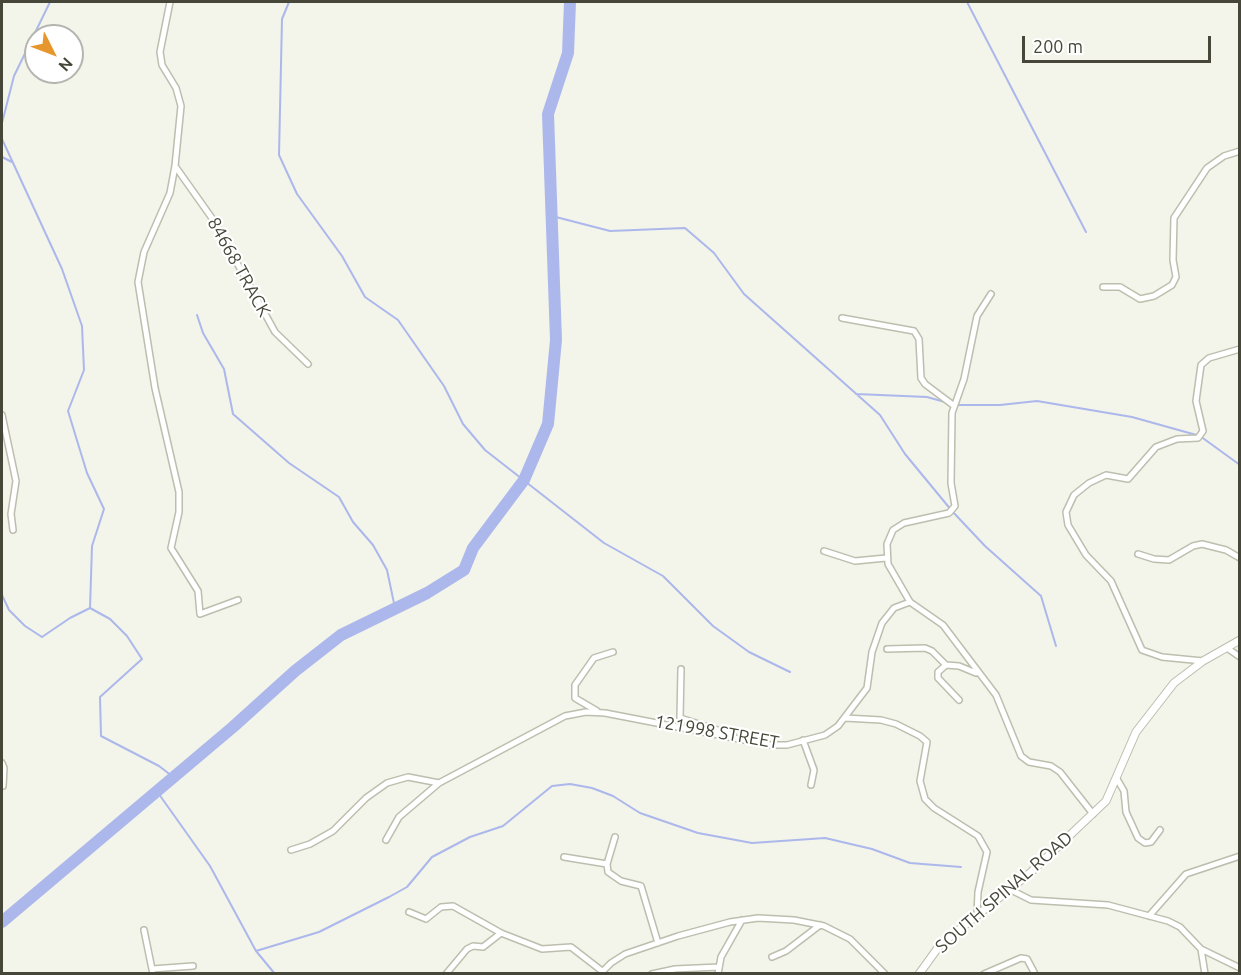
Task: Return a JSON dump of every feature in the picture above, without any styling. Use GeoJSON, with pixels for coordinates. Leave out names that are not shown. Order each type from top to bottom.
{"type":"FeatureCollection","features":[{"type":"Feature","properties":{"kind":"street"},"geometry":{"type":"LineString","coordinates":[[170,2],[160,52],[162,65],[176,88],[181,106],[175,166],[170,193],[144,252],[138,282],[155,388],[179,492],[179,512],[171,548],[198,591],[200,614],[238,600]]}},
{"type":"Feature","properties":{"kind":"street"},"geometry":{"type":"LineString","coordinates":[[1103,287],[1120,287],[1140,299],[1154,296],[1172,285],[1176,277],[1173,260],[1174,218],[1210,165],[1224,156],[1239,151]]}},
{"type":"Feature","properties":{"kind":"street","name":"84668 TRACK"},"geometry":{"type":"LineString","coordinates":[[175,166],[214,221],[275,332],[308,364]]}},
{"type":"Feature","properties":{"kind":"street"},"geometry":{"type":"LineString","coordinates":[[991,294],[977,316],[964,379],[953,405],[951,470],[955,506],[949,513],[917,519],[897,527],[890,535],[886,558],[910,602],[943,625],[1000,700],[1021,756],[1029,762],[1051,766],[1060,772],[1093,814],[1106,801],[1118,779],[1136,732],[1174,683],[1203,661],[1239,640]]}},
{"type":"Feature","properties":{"kind":"street"},"geometry":{"type":"LineString","coordinates":[[842,318],[914,331],[919,339],[921,378],[925,384],[953,405]]}},
{"type":"Feature","properties":{"kind":"street"},"geometry":{"type":"LineString","coordinates":[[1203,661],[1162,657],[1142,650],[1110,581],[1086,555],[1068,525],[1066,512],[1074,495],[1089,483],[1106,475],[1128,479],[1156,447],[1177,439],[1198,438],[1203,431],[1196,401],[1201,365],[1209,358],[1239,349]]}},
{"type":"Feature","properties":{"kind":"street"},"geometry":{"type":"LineString","coordinates":[[2,415],[16,481],[11,514],[13,530]]}},
{"type":"Feature","properties":{"kind":"street"},"geometry":{"type":"LineString","coordinates":[[1138,554],[1154,559],[1169,560],[1193,546],[1202,544],[1226,550],[1239,558]]}},
{"type":"Feature","properties":{"kind":"street"},"geometry":{"type":"LineString","coordinates":[[824,551],[855,561],[886,558]]}},
{"type":"Feature","properties":{"kind":"street","name":"121998 STREET"},"geometry":{"type":"LineString","coordinates":[[386,840],[399,817],[440,783],[553,721],[576,713],[598,712],[778,745],[825,735],[846,718],[867,688],[872,652],[882,623],[894,608],[910,602]]}},
{"type":"Feature","properties":{"kind":"street"},"geometry":{"type":"LineString","coordinates":[[887,649],[925,648],[932,651],[946,665]]}},
{"type":"Feature","properties":{"kind":"street"},"geometry":{"type":"LineString","coordinates":[[1227,648],[1239,657]]}},
{"type":"Feature","properties":{"kind":"street","name":"121998 STREET"},"geometry":{"type":"LineString","coordinates":[[598,712],[575,698],[575,685],[594,658],[613,652]]}},
{"type":"Feature","properties":{"kind":"street"},"geometry":{"type":"LineString","coordinates":[[958,700],[938,676],[940,669],[946,665],[960,666],[980,675]]}},
{"type":"Feature","properties":{"kind":"street"},"geometry":{"type":"LineString","coordinates":[[681,669],[680,718],[739,739]]}},
{"type":"Feature","properties":{"kind":"street"},"geometry":{"type":"LineString","coordinates":[[846,718],[881,720],[896,724],[927,742],[920,771],[923,796],[934,808],[978,836],[987,852],[978,892],[977,916]]}},
{"type":"Feature","properties":{"kind":"street"},"geometry":{"type":"LineString","coordinates":[[803,740],[814,770],[811,786]]}},
{"type":"Feature","properties":{"kind":"street"},"geometry":{"type":"LineString","coordinates":[[2,763],[3,786]]}},
{"type":"Feature","properties":{"kind":"street"},"geometry":{"type":"LineString","coordinates":[[291,850],[310,844],[333,831],[366,798],[387,783],[408,777],[440,783]]}},
{"type":"Feature","properties":{"kind":"street"},"geometry":{"type":"LineString","coordinates":[[1118,779],[1124,791],[1126,812],[1138,838],[1144,843],[1150,842],[1160,830]]}},
{"type":"Feature","properties":{"kind":"street","name":"SOUTH SPINAL ROAD"},"geometry":{"type":"LineString","coordinates":[[919,974],[940,945],[1011,890],[1093,814]]}},
{"type":"Feature","properties":{"kind":"street"},"geometry":{"type":"LineString","coordinates":[[615,837],[607,864],[609,872],[621,880],[640,886],[658,943]]}},
{"type":"Feature","properties":{"kind":"street"},"geometry":{"type":"LineString","coordinates":[[1149,916],[1186,874],[1239,856]]}},
{"type":"Feature","properties":{"kind":"street"},"geometry":{"type":"LineString","coordinates":[[564,857],[607,864]]}},
{"type":"Feature","properties":{"kind":"street"},"geometry":{"type":"LineString","coordinates":[[1011,890],[1030,900],[1108,905],[1175,924],[1201,949],[1239,969]]}},
{"type":"Feature","properties":{"kind":"street"},"geometry":{"type":"LineString","coordinates":[[409,912],[426,919],[441,907],[453,906],[501,933],[542,949],[571,947],[601,972],[626,954],[742,920],[794,920],[820,925],[850,939],[885,974]]}},
{"type":"Feature","properties":{"kind":"street"},"geometry":{"type":"LineString","coordinates":[[652,974],[718,970],[726,948],[742,920]]}},
{"type":"Feature","properties":{"kind":"street"},"geometry":{"type":"LineString","coordinates":[[772,957],[786,951],[820,925]]}},
{"type":"Feature","properties":{"kind":"street"},"geometry":{"type":"LineString","coordinates":[[144,930],[153,971],[193,966]]}},
{"type":"Feature","properties":{"kind":"street"},"geometry":{"type":"LineString","coordinates":[[446,974],[467,949],[473,946],[483,947],[501,933]]}},
{"type":"Feature","properties":{"kind":"street"},"geometry":{"type":"LineString","coordinates":[[1201,949],[1205,974]]}},
{"type":"Feature","properties":{"kind":"street"},"geometry":{"type":"LineString","coordinates":[[984,974],[1007,962],[1021,958],[1027,959],[1035,974]]}},
{"type":"Feature","properties":{"kind":"waterway"},"geometry":{"type":"LineString","coordinates":[[2,123],[14,76],[50,2]]}},
{"type":"Feature","properties":{"kind":"waterway"},"geometry":{"type":"LineString","coordinates":[[289,2],[282,19],[279,155],[297,194],[342,256],[365,297],[398,320],[444,386],[463,424],[485,450],[604,543],[663,576],[713,626],[749,652],[790,672]]}},
{"type":"Feature","properties":{"kind":"waterway"},"geometry":{"type":"LineString","coordinates":[[2,922],[233,727],[295,671],[341,635],[427,593],[464,570],[473,548],[524,480],[548,424],[556,340],[548,114],[568,53],[570,2]]}},
{"type":"Feature","properties":{"kind":"waterway"},"geometry":{"type":"LineString","coordinates":[[967,2],[1086,232]]}},
{"type":"Feature","properties":{"kind":"waterway"},"geometry":{"type":"LineString","coordinates":[[2,139],[62,269],[82,326],[84,370],[68,411],[87,473],[104,509],[92,546],[90,608]]}},
{"type":"Feature","properties":{"kind":"waterway"},"geometry":{"type":"LineString","coordinates":[[2,157],[12,162]]}},
{"type":"Feature","properties":{"kind":"waterway"},"geometry":{"type":"LineString","coordinates":[[552,216],[610,231],[685,228],[714,253],[744,294],[880,415],[905,454],[952,511],[985,546],[1041,596],[1056,646]]}},
{"type":"Feature","properties":{"kind":"waterway"},"geometry":{"type":"LineString","coordinates":[[197,315],[203,333],[224,369],[233,414],[289,463],[339,497],[353,522],[373,545],[387,570],[395,608]]}},
{"type":"Feature","properties":{"kind":"waterway"},"geometry":{"type":"LineString","coordinates":[[856,394],[927,397],[945,402]]}},
{"type":"Feature","properties":{"kind":"waterway"},"geometry":{"type":"LineString","coordinates":[[956,405],[1000,405],[1037,401],[1132,417],[1200,436],[1240,465]]}},
{"type":"Feature","properties":{"kind":"waterway"},"geometry":{"type":"LineString","coordinates":[[2,595],[9,610],[25,626],[42,637],[90,608],[110,619],[127,636],[142,659],[100,697],[101,736],[159,766],[172,776]]}},
{"type":"Feature","properties":{"kind":"waterway"},"geometry":{"type":"LineString","coordinates":[[256,951],[319,932],[407,887],[432,857],[470,837],[503,826],[552,786],[570,784],[592,788],[613,796],[640,813],[698,833],[752,843],[825,838],[872,849],[910,863],[961,867]]}},
{"type":"Feature","properties":{"kind":"waterway"},"geometry":{"type":"LineString","coordinates":[[156,790],[210,866],[256,951],[275,974]]}}]}
